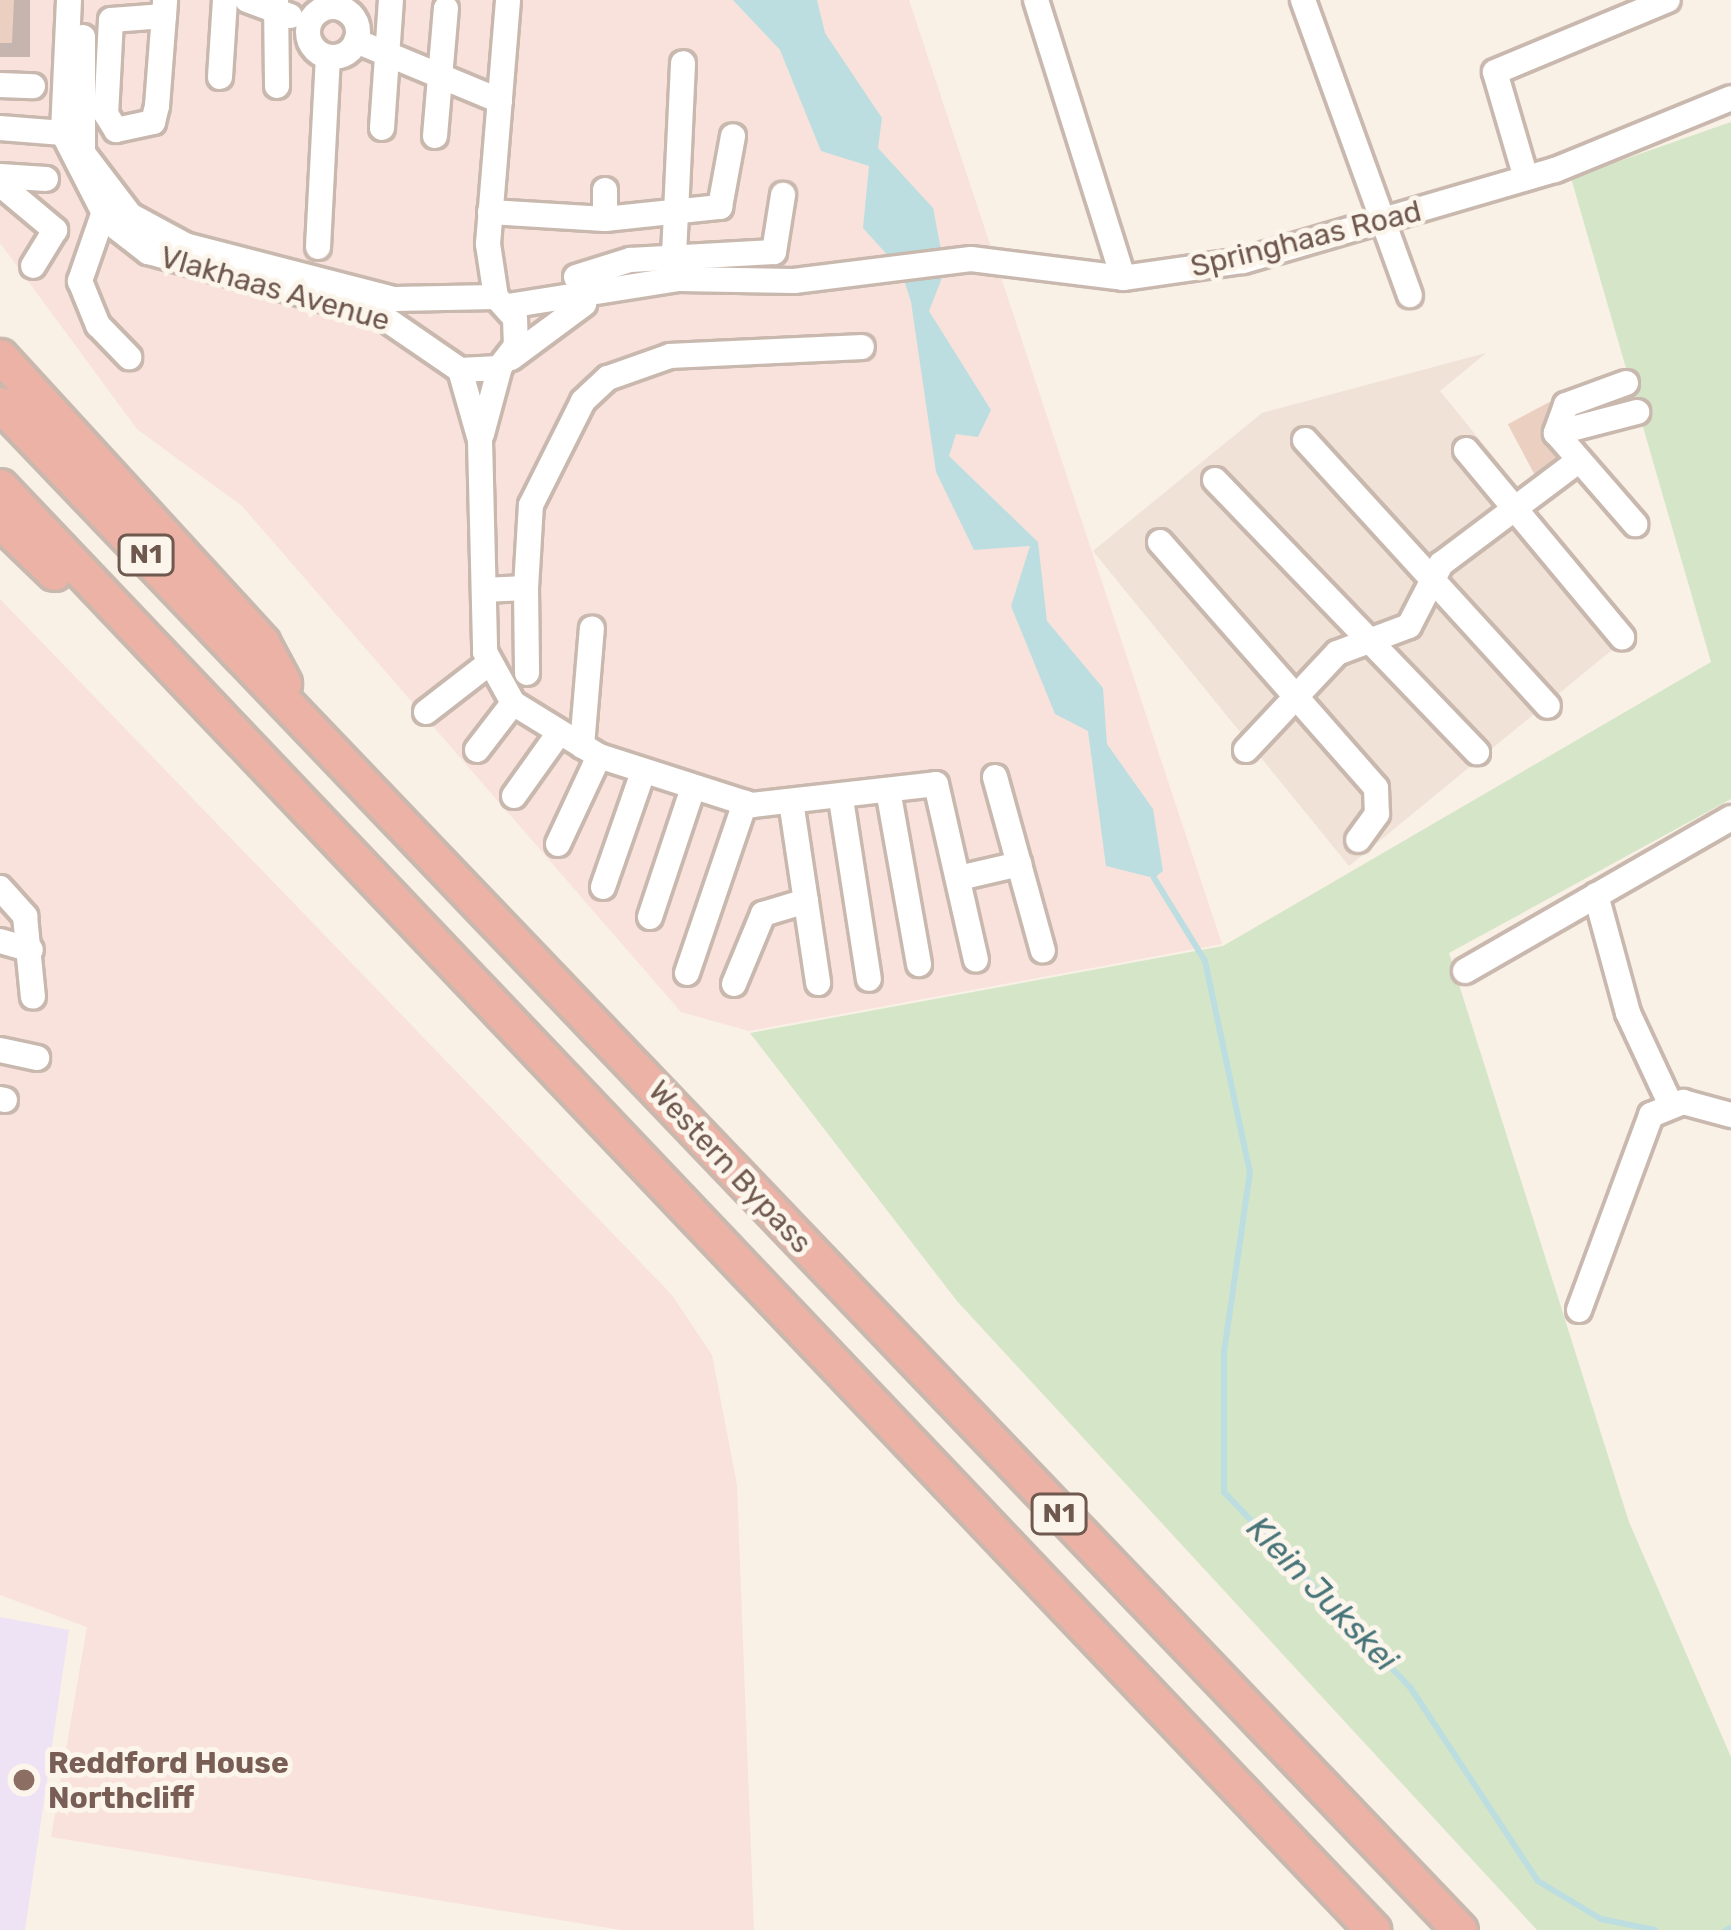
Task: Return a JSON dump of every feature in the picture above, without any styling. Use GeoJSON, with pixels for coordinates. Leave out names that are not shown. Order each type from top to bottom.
{"type":"FeatureCollection","features":[{"type":"Feature","properties":{"kind":"highway"},"geometry":{"type":"LineString","coordinates":[[0,356],[262,642],[291,708]]}},
{"type":"Feature","properties":{"kind":"highway","name":"Western Bypass"},"geometry":{"type":"LineString","coordinates":[[0,404],[1460,1930]]}},
{"type":"Feature","properties":{"kind":"highway","name":"Western Bypass"},"geometry":{"type":"LineString","coordinates":[[0,486],[1373,1930]]}},
{"type":"Feature","properties":{"kind":"highway"},"geometry":{"type":"LineString","coordinates":[[0,521],[288,790]]}},
{"type":"Feature","properties":{"kind":"street","name":"Vlakhaas Avenue"},"geometry":{"type":"LineString","coordinates":[[69,0],[63,133],[107,203],[148,252],[363,310],[442,351],[460,370],[480,440],[488,664],[513,703],[591,751],[745,803],[792,808],[929,783],[945,796],[959,878]]}},
{"type":"Feature","properties":{"kind":"street","name":"Vlakhaas Avenue"},"geometry":{"type":"LineString","coordinates":[[85,0],[80,134],[107,203],[163,237],[338,284],[459,301]]}},
{"type":"Feature","properties":{"kind":"street"},"geometry":{"type":"LineString","coordinates":[[220,77],[225,0]]}},
{"type":"Feature","properties":{"kind":"street"},"geometry":{"type":"LineString","coordinates":[[247,0],[276,5],[309,23]]}},
{"type":"Feature","properties":{"kind":"street"},"geometry":{"type":"LineString","coordinates":[[382,128],[391,0]]}},
{"type":"Feature","properties":{"kind":"street"},"geometry":{"type":"LineString","coordinates":[[480,440],[518,332],[502,302],[488,244],[508,0]]}},
{"type":"Feature","properties":{"kind":"street"},"geometry":{"type":"LineString","coordinates":[[1036,0],[1123,278]]}},
{"type":"Feature","properties":{"kind":"street"},"geometry":{"type":"LineString","coordinates":[[1303,0],[1410,295]]}},
{"type":"Feature","properties":{"kind":"street"},"geometry":{"type":"LineString","coordinates":[[1526,178],[1496,72],[1609,11],[1668,0]]}},
{"type":"Feature","properties":{"kind":"street"},"geometry":{"type":"LineString","coordinates":[[309,23],[338,3],[357,23],[356,40]]}},
{"type":"Feature","properties":{"kind":"street"},"geometry":{"type":"LineString","coordinates":[[276,5],[278,86]]}},
{"type":"Feature","properties":{"kind":"street"},"geometry":{"type":"LineString","coordinates":[[164,8],[153,122],[116,130],[106,114],[111,20],[164,8]]}},
{"type":"Feature","properties":{"kind":"street"},"geometry":{"type":"LineString","coordinates":[[436,136],[446,8]]}},
{"type":"Feature","properties":{"kind":"street"},"geometry":{"type":"LineString","coordinates":[[309,23],[313,48],[328,57]]}},
{"type":"Feature","properties":{"kind":"street"},"geometry":{"type":"LineString","coordinates":[[356,40],[500,101]]}},
{"type":"Feature","properties":{"kind":"street"},"geometry":{"type":"LineString","coordinates":[[328,57],[356,40]]}},
{"type":"Feature","properties":{"kind":"street"},"geometry":{"type":"LineString","coordinates":[[317,247],[328,57]]}},
{"type":"Feature","properties":{"kind":"street"},"geometry":{"type":"LineString","coordinates":[[674,255],[682,63]]}},
{"type":"Feature","properties":{"kind":"street"},"geometry":{"type":"LineString","coordinates":[[0,86],[33,86]]}},
{"type":"Feature","properties":{"kind":"street","name":"Springhaas Road"},"geometry":{"type":"LineString","coordinates":[[502,302],[596,296],[679,279],[878,271],[971,259],[1123,278],[1385,225],[1526,178],[1731,98]]}},
{"type":"Feature","properties":{"kind":"street"},"geometry":{"type":"LineString","coordinates":[[0,128],[63,133]]}},
{"type":"Feature","properties":{"kind":"street"},"geometry":{"type":"LineString","coordinates":[[490,212],[604,219],[724,205],[733,136]]}},
{"type":"Feature","properties":{"kind":"street"},"geometry":{"type":"LineString","coordinates":[[0,180],[46,179]]}},
{"type":"Feature","properties":{"kind":"street"},"geometry":{"type":"LineString","coordinates":[[0,180],[55,230],[33,266]]}},
{"type":"Feature","properties":{"kind":"street"},"geometry":{"type":"LineString","coordinates":[[604,219],[605,190]]}},
{"type":"Feature","properties":{"kind":"street"},"geometry":{"type":"LineString","coordinates":[[576,277],[674,255],[774,252],[783,195]]}},
{"type":"Feature","properties":{"kind":"street"},"geometry":{"type":"LineString","coordinates":[[107,203],[80,281],[98,325],[129,357]]}},
{"type":"Feature","properties":{"kind":"street"},"geometry":{"type":"LineString","coordinates":[[442,351],[459,301],[488,244]]}},
{"type":"Feature","properties":{"kind":"street"},"geometry":{"type":"LineString","coordinates":[[460,370],[505,363],[596,296]]}},
{"type":"Feature","properties":{"kind":"street"},"geometry":{"type":"LineString","coordinates":[[459,301],[502,302]]}},
{"type":"Feature","properties":{"kind":"street"},"geometry":{"type":"LineString","coordinates":[[527,673],[531,506],[583,401],[608,378],[670,356],[862,347]]}},
{"type":"Feature","properties":{"kind":"street"},"geometry":{"type":"LineString","coordinates":[[1556,433],[1567,405],[1626,383]]}},
{"type":"Feature","properties":{"kind":"street"},"geometry":{"type":"LineString","coordinates":[[1556,433],[1589,430],[1637,412]]}},
{"type":"Feature","properties":{"kind":"street"},"geometry":{"type":"LineString","coordinates":[[1556,433],[1635,524]]}},
{"type":"Feature","properties":{"kind":"street"},"geometry":{"type":"LineString","coordinates":[[1305,440],[1432,585],[1548,706]]}},
{"type":"Feature","properties":{"kind":"street"},"geometry":{"type":"LineString","coordinates":[[1466,450],[1513,515],[1622,637]]}},
{"type":"Feature","properties":{"kind":"street"},"geometry":{"type":"LineString","coordinates":[[1246,749],[1300,700],[1337,653],[1409,626],[1442,564],[1513,515],[1577,462]]}},
{"type":"Feature","properties":{"kind":"street"},"geometry":{"type":"LineString","coordinates":[[1215,481],[1478,752]]}},
{"type":"Feature","properties":{"kind":"street"},"geometry":{"type":"LineString","coordinates":[[1160,542],[1380,795],[1358,840]]}},
{"type":"Feature","properties":{"kind":"street"},"geometry":{"type":"LineString","coordinates":[[484,590],[526,588]]}},
{"type":"Feature","properties":{"kind":"street"},"geometry":{"type":"LineString","coordinates":[[558,844],[591,751],[592,628]]}},
{"type":"Feature","properties":{"kind":"street"},"geometry":{"type":"LineString","coordinates":[[426,712],[488,664]]}},
{"type":"Feature","properties":{"kind":"street"},"geometry":{"type":"LineString","coordinates":[[477,750],[513,703]]}},
{"type":"Feature","properties":{"kind":"street"},"geometry":{"type":"LineString","coordinates":[[514,796],[559,733]]}},
{"type":"Feature","properties":{"kind":"street"},"geometry":{"type":"LineString","coordinates":[[603,886],[643,772]]}},
{"type":"Feature","properties":{"kind":"street"},"geometry":{"type":"LineString","coordinates":[[995,777],[1043,951]]}},
{"type":"Feature","properties":{"kind":"street"},"geometry":{"type":"LineString","coordinates":[[650,917],[693,788]]}},
{"type":"Feature","properties":{"kind":"street"},"geometry":{"type":"LineString","coordinates":[[888,790],[919,964]]}},
{"type":"Feature","properties":{"kind":"street"},"geometry":{"type":"LineString","coordinates":[[841,800],[869,980]]}},
{"type":"Feature","properties":{"kind":"street"},"geometry":{"type":"LineString","coordinates":[[687,973],[745,803]]}},
{"type":"Feature","properties":{"kind":"street"},"geometry":{"type":"LineString","coordinates":[[792,808],[818,983]]}},
{"type":"Feature","properties":{"kind":"street"},"geometry":{"type":"LineString","coordinates":[[1465,971],[1731,818]]}},
{"type":"Feature","properties":{"kind":"street"},"geometry":{"type":"LineString","coordinates":[[976,960],[959,878],[1018,864]]}},
{"type":"Feature","properties":{"kind":"street"},"geometry":{"type":"LineString","coordinates":[[0,888],[25,916],[33,997]]}},
{"type":"Feature","properties":{"kind":"street"},"geometry":{"type":"LineString","coordinates":[[1596,896],[1628,1013],[1670,1103]]}},
{"type":"Feature","properties":{"kind":"street"},"geometry":{"type":"LineString","coordinates":[[734,984],[764,914],[806,901]]}},
{"type":"Feature","properties":{"kind":"street"},"geometry":{"type":"LineString","coordinates":[[0,941],[31,950]]}},
{"type":"Feature","properties":{"kind":"street"},"geometry":{"type":"LineString","coordinates":[[0,1050],[37,1058]]}},
{"type":"Feature","properties":{"kind":"street"},"geometry":{"type":"LineString","coordinates":[[1670,1103],[1731,1115]]}},
{"type":"Feature","properties":{"kind":"street"},"geometry":{"type":"LineString","coordinates":[[1579,1310],[1644,1128],[1670,1103]]}},
{"type":"Feature","properties":{"kind":"shaded area"},"geometry":{"type":"Polygon","coordinates":[[[0,0],[909,0],[1222,944],[749,1031],[681,1012],[242,506],[137,429],[0,243],[0,0]]]}},
{"type":"Feature","properties":{"kind":"shaded area"},"geometry":{"type":"Polygon","coordinates":[[[1486,353],[1440,391],[1635,631],[1349,866],[1093,551],[1262,413],[1486,353]]]}},
{"type":"Feature","properties":{"kind":"shaded area"},"geometry":{"type":"Polygon","coordinates":[[[0,599],[672,1295],[712,1355],[737,1485],[754,1930],[621,1930],[51,1837],[87,1627],[0,1595],[0,599]]]}},
{"type":"Feature","properties":{"kind":"shaded area","name":"Reddford House Northcliff"},"geometry":{"type":"Polygon","coordinates":[[[0,1617],[69,1630],[25,1930],[0,1930],[0,1617]]]}},
{"type":"Feature","properties":{"kind":"green space"},"geometry":{"type":"Polygon","coordinates":[[[1731,122],[1731,799],[1449,953],[1629,1522],[1731,1757],[1731,1930],[1537,1930],[957,1301],[750,1033],[1223,946],[1711,662],[1571,178],[1731,122]]]}},
{"type":"Feature","properties":{"kind":"water"},"geometry":{"type":"Polygon","coordinates":[[[733,0],[817,0],[825,33],[882,118],[878,148],[933,208],[945,270],[929,311],[991,410],[978,437],[956,434],[949,456],[1038,542],[1047,621],[1103,688],[1107,744],[1153,809],[1163,871],[1154,878],[1106,866],[1088,731],[1055,714],[1011,606],[1030,546],[974,550],[936,472],[911,302],[901,270],[863,228],[869,166],[821,151],[780,50],[733,0]]]}},
{"type":"Feature","properties":{"kind":"building"},"geometry":{"type":"Polygon","coordinates":[[[0,0],[14,0],[12,43],[0,43],[0,0]]]}},
{"type":"Feature","properties":{"kind":"building"},"geometry":{"type":"Polygon","coordinates":[[[1559,397],[1595,464],[1543,491],[1508,424],[1559,397]]]}},
{"type":"Feature","properties":{"kind":"waterway","name":"Klein Jukskei"},"geometry":{"type":"LineString","coordinates":[[1154,878],[1205,961],[1250,1172],[1224,1352],[1224,1492],[1410,1687],[1538,1881],[1601,1919],[1655,1930]]}},
{"type":"Feature","properties":{"kind":"waterway","name":"Klein Jukskei"},"geometry":{"type":"LineString","coordinates":[[1726,1930],[1731,1928]]}},
{"type":"Feature","properties":{"kind":"place","name":"Reddford House Northcliff"},"geometry":{"type":"Point","coordinates":[24,1780]}}]}
